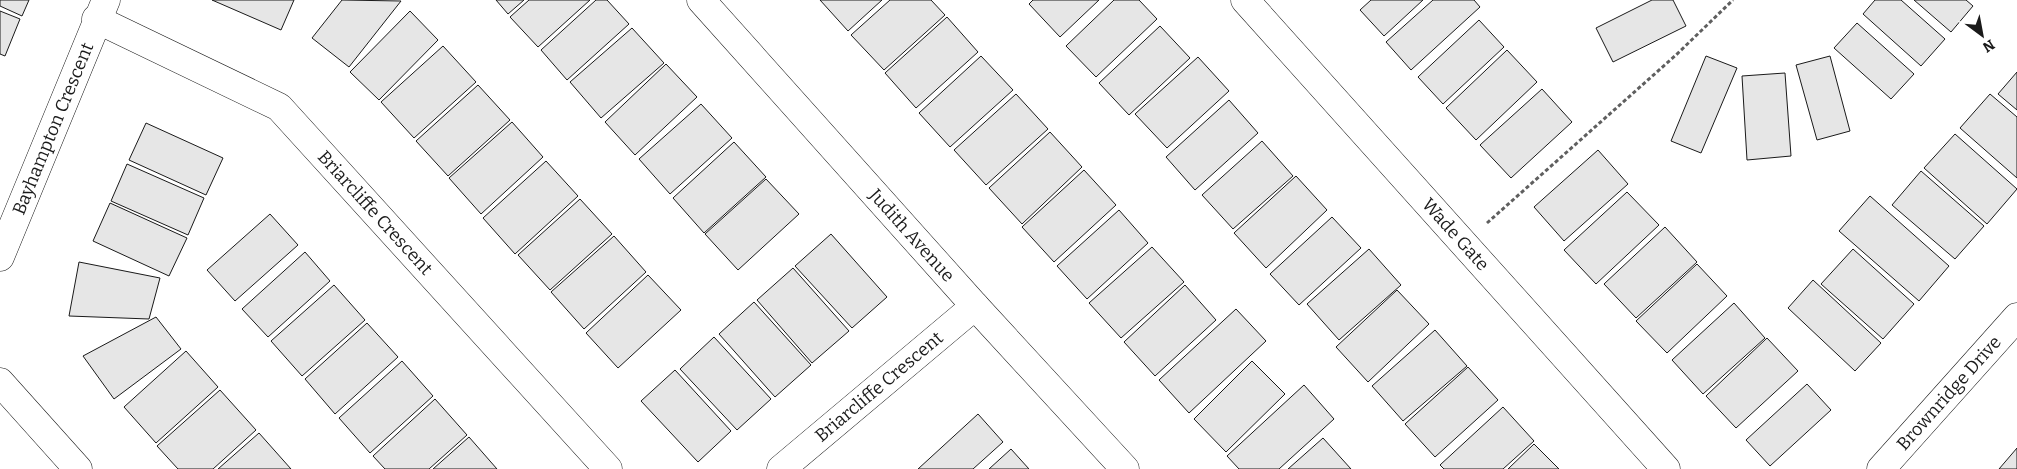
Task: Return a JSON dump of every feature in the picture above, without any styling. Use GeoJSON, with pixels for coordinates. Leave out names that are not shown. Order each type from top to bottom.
{"type":"FeatureCollection","features":[{"type":"Feature","properties":{"kind":"street","name":"Judith Avenue"},"geometry":{"type":"LineString","coordinates":[[700,0],[975,306],[1126,469]]}},
{"type":"Feature","properties":{"kind":"street","name":"Wade Gate"},"geometry":{"type":"LineString","coordinates":[[1245,0],[1666,469]]}},
{"type":"Feature","properties":{"kind":"street","name":"Briarcliffe Crescent"},"geometry":{"type":"LineString","coordinates":[[101,10],[279,107],[608,469]]}},
{"type":"Feature","properties":{"kind":"street","name":"Bayhampton Crescent"},"geometry":{"type":"LineString","coordinates":[[0,256],[101,10]]}},
{"type":"Feature","properties":{"kind":"street","name":"Briarcliffe Crescent"},"geometry":{"type":"LineString","coordinates":[[781,469],[975,306]]}},
{"type":"Feature","properties":{"kind":"street","name":"Brownridge Drive"},"geometry":{"type":"LineString","coordinates":[[1881,469],[2017,317]]}},
{"type":"Feature","properties":{"kind":"street"},"geometry":{"type":"LineString","coordinates":[[0,382],[78,469]]}},
{"type":"Feature","properties":{"kind":"path"},"geometry":{"type":"LineString","coordinates":[[1463,245],[1676,55],[1733,0]]}},
{"type":"Feature","properties":{"kind":"building"},"geometry":{"type":"Polygon","coordinates":[[[0,0],[29,0],[22,16],[0,6],[0,0]]]}},
{"type":"Feature","properties":{"kind":"building"},"geometry":{"type":"Polygon","coordinates":[[[212,0],[294,0],[281,30],[212,0]]]}},
{"type":"Feature","properties":{"kind":"building"},"geometry":{"type":"Polygon","coordinates":[[[342,0],[401,1],[349,67],[312,38],[342,0]]]}},
{"type":"Feature","properties":{"kind":"building"},"geometry":{"type":"Polygon","coordinates":[[[496,0],[524,0],[508,14],[496,0]]]}},
{"type":"Feature","properties":{"kind":"building"},"geometry":{"type":"Polygon","coordinates":[[[529,0],[590,0],[538,47],[510,17],[529,0]]]}},
{"type":"Feature","properties":{"kind":"building"},"geometry":{"type":"Polygon","coordinates":[[[596,0],[607,0],[629,24],[567,80],[541,50],[596,0]]]}},
{"type":"Feature","properties":{"kind":"building"},"geometry":{"type":"Polygon","coordinates":[[[820,0],[882,0],[848,31],[820,0]]]}},
{"type":"Feature","properties":{"kind":"building"},"geometry":{"type":"Polygon","coordinates":[[[890,0],[931,0],[945,15],[884,70],[851,35],[890,0]]]}},
{"type":"Feature","properties":{"kind":"building"},"geometry":{"type":"Polygon","coordinates":[[[1033,0],[1099,0],[1060,37],[1029,4],[1033,0]]]}},
{"type":"Feature","properties":{"kind":"building"},"geometry":{"type":"Polygon","coordinates":[[[1114,0],[1139,0],[1157,19],[1096,77],[1066,46],[1114,0]]]}},
{"type":"Feature","properties":{"kind":"building"},"geometry":{"type":"Polygon","coordinates":[[[1371,0],[1423,0],[1384,36],[1360,10],[1371,0]]]}},
{"type":"Feature","properties":{"kind":"building"},"geometry":{"type":"Polygon","coordinates":[[[1433,0],[1474,0],[1480,7],[1411,70],[1386,42],[1433,0]]]}},
{"type":"Feature","properties":{"kind":"building"},"geometry":{"type":"Polygon","coordinates":[[[1652,0],[1673,0],[1686,26],[1613,62],[1596,28],[1652,0]]]}},
{"type":"Feature","properties":{"kind":"building"},"geometry":{"type":"Polygon","coordinates":[[[1875,0],[1901,0],[1945,39],[1921,66],[1863,14],[1875,0]]]}},
{"type":"Feature","properties":{"kind":"building"},"geometry":{"type":"Polygon","coordinates":[[[1914,0],[1966,0],[1973,6],[1951,32],[1914,0]]]}},
{"type":"Feature","properties":{"kind":"building"},"geometry":{"type":"Polygon","coordinates":[[[0,11],[20,19],[5,56],[0,54],[0,11]]]}},
{"type":"Feature","properties":{"kind":"building"},"geometry":{"type":"Polygon","coordinates":[[[410,11],[438,40],[379,100],[350,72],[410,11]]]}},
{"type":"Feature","properties":{"kind":"building"},"geometry":{"type":"Polygon","coordinates":[[[947,17],[978,52],[916,108],[885,73],[947,17]]]}},
{"type":"Feature","properties":{"kind":"building"},"geometry":{"type":"Polygon","coordinates":[[[1479,20],[1504,47],[1443,104],[1418,77],[1479,20]]]}},
{"type":"Feature","properties":{"kind":"building"},"geometry":{"type":"Polygon","coordinates":[[[1857,23],[1914,74],[1891,99],[1834,48],[1857,23]]]}},
{"type":"Feature","properties":{"kind":"building"},"geometry":{"type":"Polygon","coordinates":[[[1160,26],[1190,58],[1129,115],[1099,83],[1160,26]]]}},
{"type":"Feature","properties":{"kind":"building"},"geometry":{"type":"Polygon","coordinates":[[[632,28],[664,63],[601,118],[570,82],[632,28]]]}},
{"type":"Feature","properties":{"kind":"building"},"geometry":{"type":"Polygon","coordinates":[[[443,46],[476,82],[414,138],[381,102],[443,46]]]}},
{"type":"Feature","properties":{"kind":"building"},"geometry":{"type":"Polygon","coordinates":[[[1507,50],[1537,82],[1476,140],[1446,108],[1507,50]]]}},
{"type":"Feature","properties":{"kind":"building"},"geometry":{"type":"Polygon","coordinates":[[[981,56],[1013,90],[950,147],[919,113],[981,56]]]}},
{"type":"Feature","properties":{"kind":"building"},"geometry":{"type":"Polygon","coordinates":[[[1706,56],[1737,68],[1701,153],[1671,141],[1706,56]]]}},
{"type":"Feature","properties":{"kind":"building"},"geometry":{"type":"Polygon","coordinates":[[[1830,56],[1850,131],[1817,140],[1796,65],[1830,56]]]}},
{"type":"Feature","properties":{"kind":"building"},"geometry":{"type":"Polygon","coordinates":[[[1198,57],[1229,91],[1167,148],[1135,114],[1198,57]]]}},
{"type":"Feature","properties":{"kind":"building"},"geometry":{"type":"Polygon","coordinates":[[[666,64],[697,97],[635,155],[605,122],[666,64]]]}},
{"type":"Feature","properties":{"kind":"building"},"geometry":{"type":"Polygon","coordinates":[[[2017,72],[2017,110],[1998,94],[2017,72]]]}},
{"type":"Feature","properties":{"kind":"building"},"geometry":{"type":"Polygon","coordinates":[[[1785,73],[1791,156],[1747,160],[1742,76],[1785,73]]]}},
{"type":"Feature","properties":{"kind":"building"},"geometry":{"type":"Polygon","coordinates":[[[478,85],[510,120],[448,176],[416,141],[478,85]]]}},
{"type":"Feature","properties":{"kind":"building"},"geometry":{"type":"Polygon","coordinates":[[[1542,89],[1572,122],[1511,178],[1480,145],[1542,89]]]}},
{"type":"Feature","properties":{"kind":"building"},"geometry":{"type":"Polygon","coordinates":[[[1016,94],[1048,129],[986,185],[954,150],[1016,94]]]}},
{"type":"Feature","properties":{"kind":"building"},"geometry":{"type":"Polygon","coordinates":[[[1990,94],[2017,117],[2017,178],[1960,128],[1990,94]]]}},
{"type":"Feature","properties":{"kind":"building"},"geometry":{"type":"Polygon","coordinates":[[[1229,100],[1258,133],[1195,190],[1166,157],[1229,100]]]}},
{"type":"Feature","properties":{"kind":"building"},"geometry":{"type":"Polygon","coordinates":[[[701,104],[732,138],[670,194],[639,159],[701,104]]]}},
{"type":"Feature","properties":{"kind":"building"},"geometry":{"type":"Polygon","coordinates":[[[512,122],[543,157],[481,214],[449,178],[512,122]]]}},
{"type":"Feature","properties":{"kind":"building"},"geometry":{"type":"Polygon","coordinates":[[[146,123],[223,158],[206,195],[129,160],[146,123]]]}},
{"type":"Feature","properties":{"kind":"building"},"geometry":{"type":"Polygon","coordinates":[[[1050,132],[1082,167],[1022,224],[989,188],[1050,132]]]}},
{"type":"Feature","properties":{"kind":"building"},"geometry":{"type":"Polygon","coordinates":[[[1955,134],[2017,189],[1987,224],[1924,168],[1955,134]]]}},
{"type":"Feature","properties":{"kind":"building"},"geometry":{"type":"Polygon","coordinates":[[[1262,141],[1293,176],[1233,229],[1202,195],[1262,141]]]}},
{"type":"Feature","properties":{"kind":"building"},"geometry":{"type":"Polygon","coordinates":[[[734,142],[766,177],[704,233],[673,198],[734,142]]]}},
{"type":"Feature","properties":{"kind":"building"},"geometry":{"type":"Polygon","coordinates":[[[1598,150],[1628,184],[1564,241],[1534,207],[1598,150]]]}},
{"type":"Feature","properties":{"kind":"building"},"geometry":{"type":"Polygon","coordinates":[[[546,161],[578,196],[515,254],[483,218],[546,161]]]}},
{"type":"Feature","properties":{"kind":"building"},"geometry":{"type":"Polygon","coordinates":[[[127,164],[204,198],[188,235],[111,201],[127,164]]]}},
{"type":"Feature","properties":{"kind":"building"},"geometry":{"type":"Polygon","coordinates":[[[1084,170],[1116,205],[1054,262],[1022,227],[1084,170]]]}},
{"type":"Feature","properties":{"kind":"building"},"geometry":{"type":"Polygon","coordinates":[[[1921,171],[1984,226],[1955,259],[1892,205],[1921,171]]]}},
{"type":"Feature","properties":{"kind":"building"},"geometry":{"type":"Polygon","coordinates":[[[1296,176],[1327,210],[1266,268],[1234,233],[1296,176]]]}},
{"type":"Feature","properties":{"kind":"building"},"geometry":{"type":"Polygon","coordinates":[[[766,179],[799,214],[738,270],[705,234],[766,179]]]}},
{"type":"Feature","properties":{"kind":"building"},"geometry":{"type":"Polygon","coordinates":[[[1627,192],[1659,225],[1596,284],[1564,250],[1627,192]]]}},
{"type":"Feature","properties":{"kind":"building"},"geometry":{"type":"Polygon","coordinates":[[[1870,196],[1949,266],[1919,301],[1839,231],[1870,196]]]}},
{"type":"Feature","properties":{"kind":"building"},"geometry":{"type":"Polygon","coordinates":[[[580,199],[612,234],[550,290],[518,255],[580,199]]]}},
{"type":"Feature","properties":{"kind":"building"},"geometry":{"type":"Polygon","coordinates":[[[110,203],[187,238],[169,276],[93,241],[110,203]]]}},
{"type":"Feature","properties":{"kind":"building"},"geometry":{"type":"Polygon","coordinates":[[[1119,210],[1148,243],[1087,299],[1057,266],[1119,210]]]}},
{"type":"Feature","properties":{"kind":"building"},"geometry":{"type":"Polygon","coordinates":[[[270,214],[298,245],[235,301],[207,270],[270,214]]]}},
{"type":"Feature","properties":{"kind":"building"},"geometry":{"type":"Polygon","coordinates":[[[1332,217],[1361,248],[1299,305],[1270,274],[1332,217]]]}},
{"type":"Feature","properties":{"kind":"building"},"geometry":{"type":"Polygon","coordinates":[[[1665,227],[1697,262],[1636,318],[1604,284],[1665,227]]]}},
{"type":"Feature","properties":{"kind":"building"},"geometry":{"type":"Polygon","coordinates":[[[831,234],[887,297],[852,328],[795,266],[831,234]]]}},
{"type":"Feature","properties":{"kind":"building"},"geometry":{"type":"Polygon","coordinates":[[[614,236],[646,272],[584,329],[551,292],[614,236]]]}},
{"type":"Feature","properties":{"kind":"building"},"geometry":{"type":"Polygon","coordinates":[[[1152,247],[1184,282],[1121,338],[1089,303],[1152,247]]]}},
{"type":"Feature","properties":{"kind":"building"},"geometry":{"type":"Polygon","coordinates":[[[1369,249],[1401,285],[1339,340],[1307,304],[1369,249]]]}},
{"type":"Feature","properties":{"kind":"building"},"geometry":{"type":"Polygon","coordinates":[[[1853,249],[1914,304],[1883,339],[1821,284],[1853,249]]]}},
{"type":"Feature","properties":{"kind":"building"},"geometry":{"type":"Polygon","coordinates":[[[305,252],[330,281],[268,337],[242,309],[305,252]]]}},
{"type":"Feature","properties":{"kind":"building"},"geometry":{"type":"Polygon","coordinates":[[[79,262],[160,278],[149,319],[69,316],[79,262]]]}},
{"type":"Feature","properties":{"kind":"building"},"geometry":{"type":"Polygon","coordinates":[[[1697,264],[1727,296],[1667,353],[1636,321],[1697,264]]]}},
{"type":"Feature","properties":{"kind":"building"},"geometry":{"type":"Polygon","coordinates":[[[793,268],[849,331],[812,363],[757,300],[793,268]]]}},
{"type":"Feature","properties":{"kind":"building"},"geometry":{"type":"Polygon","coordinates":[[[648,275],[681,310],[618,368],[586,333],[648,275]]]}},
{"type":"Feature","properties":{"kind":"building"},"geometry":{"type":"Polygon","coordinates":[[[1813,280],[1881,343],[1855,371],[1788,308],[1813,280]]]}},
{"type":"Feature","properties":{"kind":"building"},"geometry":{"type":"Polygon","coordinates":[[[334,285],[365,320],[302,376],[271,341],[334,285]]]}},
{"type":"Feature","properties":{"kind":"building"},"geometry":{"type":"Polygon","coordinates":[[[1185,285],[1216,320],[1155,376],[1124,342],[1185,285]]]}},
{"type":"Feature","properties":{"kind":"building"},"geometry":{"type":"Polygon","coordinates":[[[1397,290],[1429,324],[1368,382],[1336,347],[1397,290]]]}},
{"type":"Feature","properties":{"kind":"building"},"geometry":{"type":"Polygon","coordinates":[[[754,302],[811,365],[775,397],[719,334],[754,302]]]}},
{"type":"Feature","properties":{"kind":"building"},"geometry":{"type":"Polygon","coordinates":[[[1734,303],[1765,338],[1703,394],[1672,360],[1734,303]]]}},
{"type":"Feature","properties":{"kind":"building"},"geometry":{"type":"Polygon","coordinates":[[[1236,309],[1266,341],[1189,413],[1159,380],[1236,309]]]}},
{"type":"Feature","properties":{"kind":"building"},"geometry":{"type":"Polygon","coordinates":[[[156,317],[181,349],[114,399],[83,356],[156,317]]]}},
{"type":"Feature","properties":{"kind":"building"},"geometry":{"type":"Polygon","coordinates":[[[367,323],[398,357],[335,414],[305,379],[367,323]]]}},
{"type":"Feature","properties":{"kind":"building"},"geometry":{"type":"Polygon","coordinates":[[[1435,330],[1467,366],[1403,421],[1372,386],[1435,330]]]}},
{"type":"Feature","properties":{"kind":"building"},"geometry":{"type":"Polygon","coordinates":[[[714,337],[771,399],[737,430],[680,369],[714,337]]]}},
{"type":"Feature","properties":{"kind":"building"},"geometry":{"type":"Polygon","coordinates":[[[1767,338],[1798,371],[1736,428],[1706,396],[1767,338]]]}},
{"type":"Feature","properties":{"kind":"building"},"geometry":{"type":"Polygon","coordinates":[[[186,351],[218,387],[156,443],[124,407],[186,351]]]}},
{"type":"Feature","properties":{"kind":"building"},"geometry":{"type":"Polygon","coordinates":[[[402,361],[433,396],[370,453],[339,418],[402,361]]]}},
{"type":"Feature","properties":{"kind":"building"},"geometry":{"type":"Polygon","coordinates":[[[1252,361],[1285,394],[1226,452],[1194,419],[1252,361]]]}},
{"type":"Feature","properties":{"kind":"building"},"geometry":{"type":"Polygon","coordinates":[[[1468,367],[1498,400],[1435,457],[1405,424],[1468,367]]]}},
{"type":"Feature","properties":{"kind":"building"},"geometry":{"type":"Polygon","coordinates":[[[675,370],[731,431],[698,462],[641,401],[675,370]]]}},
{"type":"Feature","properties":{"kind":"building"},"geometry":{"type":"Polygon","coordinates":[[[1807,384],[1831,410],[1770,466],[1746,440],[1807,384]]]}},
{"type":"Feature","properties":{"kind":"building"},"geometry":{"type":"Polygon","coordinates":[[[1304,385],[1334,419],[1279,469],[1239,469],[1227,456],[1304,385]]]}},
{"type":"Feature","properties":{"kind":"building"},"geometry":{"type":"Polygon","coordinates":[[[220,390],[256,430],[213,469],[178,469],[157,446],[220,390]]]}},
{"type":"Feature","properties":{"kind":"building"},"geometry":{"type":"Polygon","coordinates":[[[435,399],[467,435],[429,469],[385,469],[373,456],[435,399]]]}},
{"type":"Feature","properties":{"kind":"building"},"geometry":{"type":"Polygon","coordinates":[[[1503,407],[1534,441],[1503,469],[1444,469],[1440,465],[1503,407]]]}},
{"type":"Feature","properties":{"kind":"building"},"geometry":{"type":"Polygon","coordinates":[[[978,414],[1003,442],[973,469],[918,469],[978,414]]]}},
{"type":"Feature","properties":{"kind":"building"},"geometry":{"type":"Polygon","coordinates":[[[259,433],[291,469],[218,469],[259,433]]]}},
{"type":"Feature","properties":{"kind":"building"},"geometry":{"type":"Polygon","coordinates":[[[469,437],[497,469],[433,469],[469,437]]]}},
{"type":"Feature","properties":{"kind":"building"},"geometry":{"type":"Polygon","coordinates":[[[1323,438],[1351,469],[1288,469],[1323,438]]]}},
{"type":"Feature","properties":{"kind":"building"},"geometry":{"type":"Polygon","coordinates":[[[1534,444],[1559,469],[1508,469],[1534,444]]]}},
{"type":"Feature","properties":{"kind":"building"},"geometry":{"type":"Polygon","coordinates":[[[2017,448],[2017,469],[1999,469],[2017,448]]]}},
{"type":"Feature","properties":{"kind":"building"},"geometry":{"type":"Polygon","coordinates":[[[1011,449],[1029,469],[989,469],[1011,449]]]}}]}
